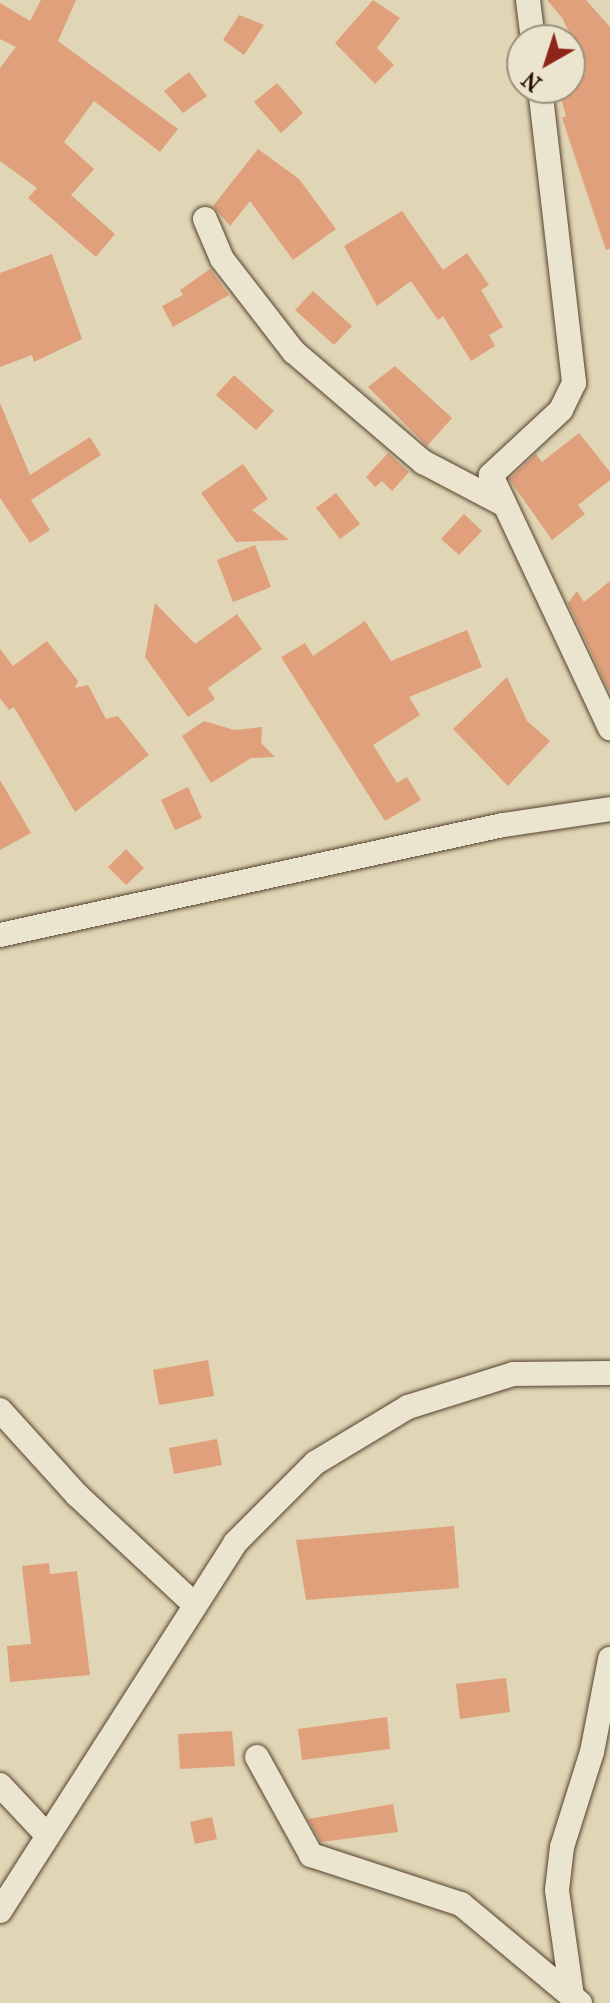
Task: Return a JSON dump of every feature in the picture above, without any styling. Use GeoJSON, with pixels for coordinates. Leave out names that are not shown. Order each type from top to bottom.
{"type":"FeatureCollection","features":[{"type":"Feature","properties":{"kind":"street"},"geometry":{"type":"LineString","coordinates":[[528,0],[531,24]]}},
{"type":"Feature","properties":{"kind":"street"},"geometry":{"type":"LineString","coordinates":[[542,104],[574,383],[561,410],[491,475],[610,728]]}},
{"type":"Feature","properties":{"kind":"street"},"geometry":{"type":"LineString","coordinates":[[205,219],[222,259],[294,352],[423,462],[503,504]]}},
{"type":"Feature","properties":{"kind":"street"},"geometry":{"type":"LineString","coordinates":[[0,935],[503,825],[610,809]]}},
{"type":"Feature","properties":{"kind":"street"},"geometry":{"type":"LineString","coordinates":[[0,1911],[46,1834],[235,1543],[315,1463],[408,1407],[513,1374],[610,1373]]}},
{"type":"Feature","properties":{"kind":"street"},"geometry":{"type":"LineString","coordinates":[[0,1410],[77,1495],[195,1605]]}},
{"type":"Feature","properties":{"kind":"street"},"geometry":{"type":"LineString","coordinates":[[575,2001],[557,1890],[562,1847],[592,1752],[610,1659]]}},
{"type":"Feature","properties":{"kind":"street"},"geometry":{"type":"LineString","coordinates":[[257,1757],[311,1855],[461,1904],[575,2001]]}},
{"type":"Feature","properties":{"kind":"street"},"geometry":{"type":"LineString","coordinates":[[0,1785],[46,1834]]}},
{"type":"Feature","properties":{"kind":"building"},"geometry":{"type":"Polygon","coordinates":[[[41,0],[76,0],[58,41],[178,129],[160,152],[94,101],[64,142],[94,169],[71,195],[115,234],[96,257],[28,198],[37,188],[0,161],[0,68],[16,47],[0,39],[0,3],[30,21],[41,0]]]}},
{"type":"Feature","properties":{"kind":"building"},"geometry":{"type":"Polygon","coordinates":[[[373,0],[400,18],[377,48],[394,65],[375,84],[335,43],[373,0]]]}},
{"type":"Feature","properties":{"kind":"building"},"geometry":{"type":"Polygon","coordinates":[[[547,0],[586,0],[610,27],[610,249],[606,250],[562,118],[566,116],[563,104],[586,104],[586,24],[565,24],[547,0]]]}},
{"type":"Feature","properties":{"kind":"building"},"geometry":{"type":"Polygon","coordinates":[[[239,15],[264,25],[244,55],[223,40],[239,15]]]}},
{"type":"Feature","properties":{"kind":"building"},"geometry":{"type":"Polygon","coordinates":[[[189,72],[207,96],[183,113],[164,91],[189,72]]]}},
{"type":"Feature","properties":{"kind":"building"},"geometry":{"type":"Polygon","coordinates":[[[277,83],[303,113],[281,133],[254,102],[277,83]]]}},
{"type":"Feature","properties":{"kind":"building"},"geometry":{"type":"Polygon","coordinates":[[[258,149],[299,179],[336,229],[293,260],[250,201],[230,226],[213,206],[258,149]]]}},
{"type":"Feature","properties":{"kind":"building"},"geometry":{"type":"Polygon","coordinates":[[[402,211],[443,270],[467,253],[489,285],[481,290],[503,327],[489,335],[495,346],[471,361],[443,316],[438,320],[411,281],[377,306],[344,246],[402,211]]]}},
{"type":"Feature","properties":{"kind":"building"},"geometry":{"type":"Polygon","coordinates":[[[52,254],[82,339],[34,362],[32,355],[0,367],[0,273],[52,254]]]}},
{"type":"Feature","properties":{"kind":"building"},"geometry":{"type":"Polygon","coordinates":[[[210,269],[229,295],[173,327],[162,306],[183,295],[180,290],[210,269]]]}},
{"type":"Feature","properties":{"kind":"building"},"geometry":{"type":"Polygon","coordinates":[[[313,291],[352,326],[334,345],[295,310],[313,291]]]}},
{"type":"Feature","properties":{"kind":"building"},"geometry":{"type":"Polygon","coordinates":[[[395,366],[452,418],[427,446],[368,387],[395,366]]]}},
{"type":"Feature","properties":{"kind":"building"},"geometry":{"type":"Polygon","coordinates":[[[234,375],[274,411],[256,430],[216,395],[234,375]]]}},
{"type":"Feature","properties":{"kind":"building"},"geometry":{"type":"Polygon","coordinates":[[[0,403],[30,475],[90,437],[101,455],[31,500],[50,530],[30,543],[0,498],[0,403]]]}},
{"type":"Feature","properties":{"kind":"building"},"geometry":{"type":"Polygon","coordinates":[[[579,433],[610,472],[610,480],[578,505],[585,514],[552,540],[509,479],[536,454],[542,462],[579,433]]]}},
{"type":"Feature","properties":{"kind":"building"},"geometry":{"type":"Polygon","coordinates":[[[388,453],[409,472],[392,491],[382,481],[375,487],[366,477],[388,453]]]}},
{"type":"Feature","properties":{"kind":"building"},"geometry":{"type":"Polygon","coordinates":[[[243,464],[268,499],[252,510],[289,540],[236,542],[201,493],[243,464]]]}},
{"type":"Feature","properties":{"kind":"building"},"geometry":{"type":"Polygon","coordinates":[[[336,493],[360,524],[340,539],[316,508],[336,493]]]}},
{"type":"Feature","properties":{"kind":"building"},"geometry":{"type":"Polygon","coordinates":[[[464,514],[482,531],[459,555],[441,539],[464,514]]]}},
{"type":"Feature","properties":{"kind":"building"},"geometry":{"type":"Polygon","coordinates":[[[255,545],[271,587],[233,602],[217,560],[255,545]]]}},
{"type":"Feature","properties":{"kind":"building"},"geometry":{"type":"Polygon","coordinates":[[[610,581],[610,693],[568,603],[577,591],[584,602],[610,581]]]}},
{"type":"Feature","properties":{"kind":"building"},"geometry":{"type":"Polygon","coordinates":[[[155,603],[195,644],[237,614],[262,649],[208,688],[215,699],[188,717],[145,657],[155,603]]]}},
{"type":"Feature","properties":{"kind":"building"},"geometry":{"type":"Polygon","coordinates":[[[365,621],[391,661],[467,630],[482,667],[409,697],[420,715],[373,745],[397,783],[407,777],[421,800],[385,821],[281,657],[305,643],[313,656],[365,621]]]}},
{"type":"Feature","properties":{"kind":"building"},"geometry":{"type":"Polygon","coordinates":[[[47,641],[78,681],[75,688],[88,685],[106,719],[118,716],[149,755],[75,812],[14,707],[9,710],[0,698],[0,649],[13,666],[47,641]]]}},
{"type":"Feature","properties":{"kind":"building"},"geometry":{"type":"Polygon","coordinates":[[[507,677],[527,721],[550,741],[508,786],[453,729],[507,677]]]}},
{"type":"Feature","properties":{"kind":"building"},"geometry":{"type":"Polygon","coordinates":[[[204,721],[234,730],[262,727],[261,743],[275,757],[251,758],[211,783],[182,736],[204,721]]]}},
{"type":"Feature","properties":{"kind":"building"},"geometry":{"type":"Polygon","coordinates":[[[0,780],[31,833],[0,850],[0,780]]]}},
{"type":"Feature","properties":{"kind":"building"},"geometry":{"type":"Polygon","coordinates":[[[188,787],[202,818],[175,830],[161,800],[188,787]]]}},
{"type":"Feature","properties":{"kind":"building"},"geometry":{"type":"Polygon","coordinates":[[[126,849],[144,868],[126,885],[108,867],[126,849]]]}},
{"type":"Feature","properties":{"kind":"building"},"geometry":{"type":"Polygon","coordinates":[[[208,1360],[214,1396],[159,1405],[153,1370],[208,1360]]]}},
{"type":"Feature","properties":{"kind":"building"},"geometry":{"type":"Polygon","coordinates":[[[217,1439],[222,1465],[174,1474],[169,1448],[217,1439]]]}},
{"type":"Feature","properties":{"kind":"building"},"geometry":{"type":"Polygon","coordinates":[[[454,1526],[459,1588],[306,1600],[296,1540],[454,1526]]]}},
{"type":"Feature","properties":{"kind":"building"},"geometry":{"type":"Polygon","coordinates":[[[49,1563],[50,1574],[77,1571],[90,1675],[10,1682],[7,1646],[31,1644],[22,1566],[49,1563]]]}},
{"type":"Feature","properties":{"kind":"building"},"geometry":{"type":"Polygon","coordinates":[[[506,1678],[510,1712],[460,1719],[456,1684],[506,1678]]]}},
{"type":"Feature","properties":{"kind":"building"},"geometry":{"type":"Polygon","coordinates":[[[387,1717],[390,1749],[302,1760],[298,1729],[387,1717]]]}},
{"type":"Feature","properties":{"kind":"building"},"geometry":{"type":"Polygon","coordinates":[[[232,1731],[235,1766],[180,1769],[178,1734],[232,1731]]]}},
{"type":"Feature","properties":{"kind":"building"},"geometry":{"type":"Polygon","coordinates":[[[393,1804],[398,1832],[321,1842],[308,1819],[393,1804]]]}},
{"type":"Feature","properties":{"kind":"building"},"geometry":{"type":"Polygon","coordinates":[[[212,1817],[217,1839],[195,1844],[190,1822],[212,1817]]]}}]}
